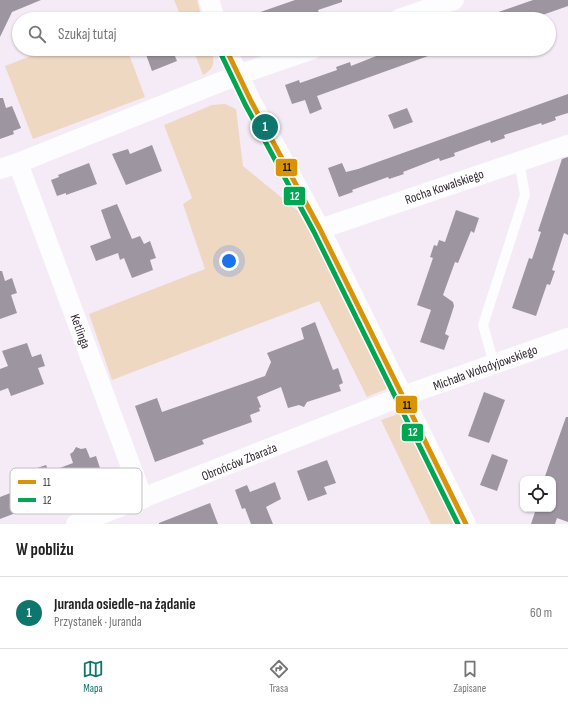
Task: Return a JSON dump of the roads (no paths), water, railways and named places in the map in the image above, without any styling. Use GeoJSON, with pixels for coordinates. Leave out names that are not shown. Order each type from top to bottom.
{"type":"FeatureCollection","features":[{"type":"Feature","properties":{"kind":"street"},"geometry":{"type":"LineString","coordinates":[[208,0],[212,12]]}},
{"type":"Feature","properties":{"kind":"street"},"geometry":{"type":"LineString","coordinates":[[419,12],[454,0]]}},
{"type":"Feature","properties":{"kind":"street"},"geometry":{"type":"LineString","coordinates":[[229,56],[320,229],[466,524]]}},
{"type":"Feature","properties":{"kind":"street","name":"Ketlinga"},"geometry":{"type":"LineString","coordinates":[[131,468],[9,166],[238,75],[293,56]]}},
{"type":"Feature","properties":{"kind":"street","name":"Rocha Kowalskiego"},"geometry":{"type":"LineString","coordinates":[[320,229],[568,144]]}},
{"type":"Feature","properties":{"kind":"street","name":"Michała Wołodyjowskiego"},"geometry":{"type":"LineString","coordinates":[[403,396],[568,338]]}},
{"type":"Feature","properties":{"kind":"street","name":"Obrońców Zbaraża"},"geometry":{"type":"LineString","coordinates":[[143,499],[403,396]]}},
{"type":"Feature","properties":{"kind":"street","name":"Obrońców Zbaraża"},"geometry":{"type":"LineString","coordinates":[[76,524],[103,514]]}},
{"type":"Feature","properties":{"kind":"lane"},"geometry":{"type":"LineString","coordinates":[[494,364],[483,325],[525,195],[519,161]]}},
{"type":"Feature","properties":{"kind":"place","name":"Juranda osiedle-na żądanie"},"geometry":{"type":"Point","coordinates":[265,127]}}]}
